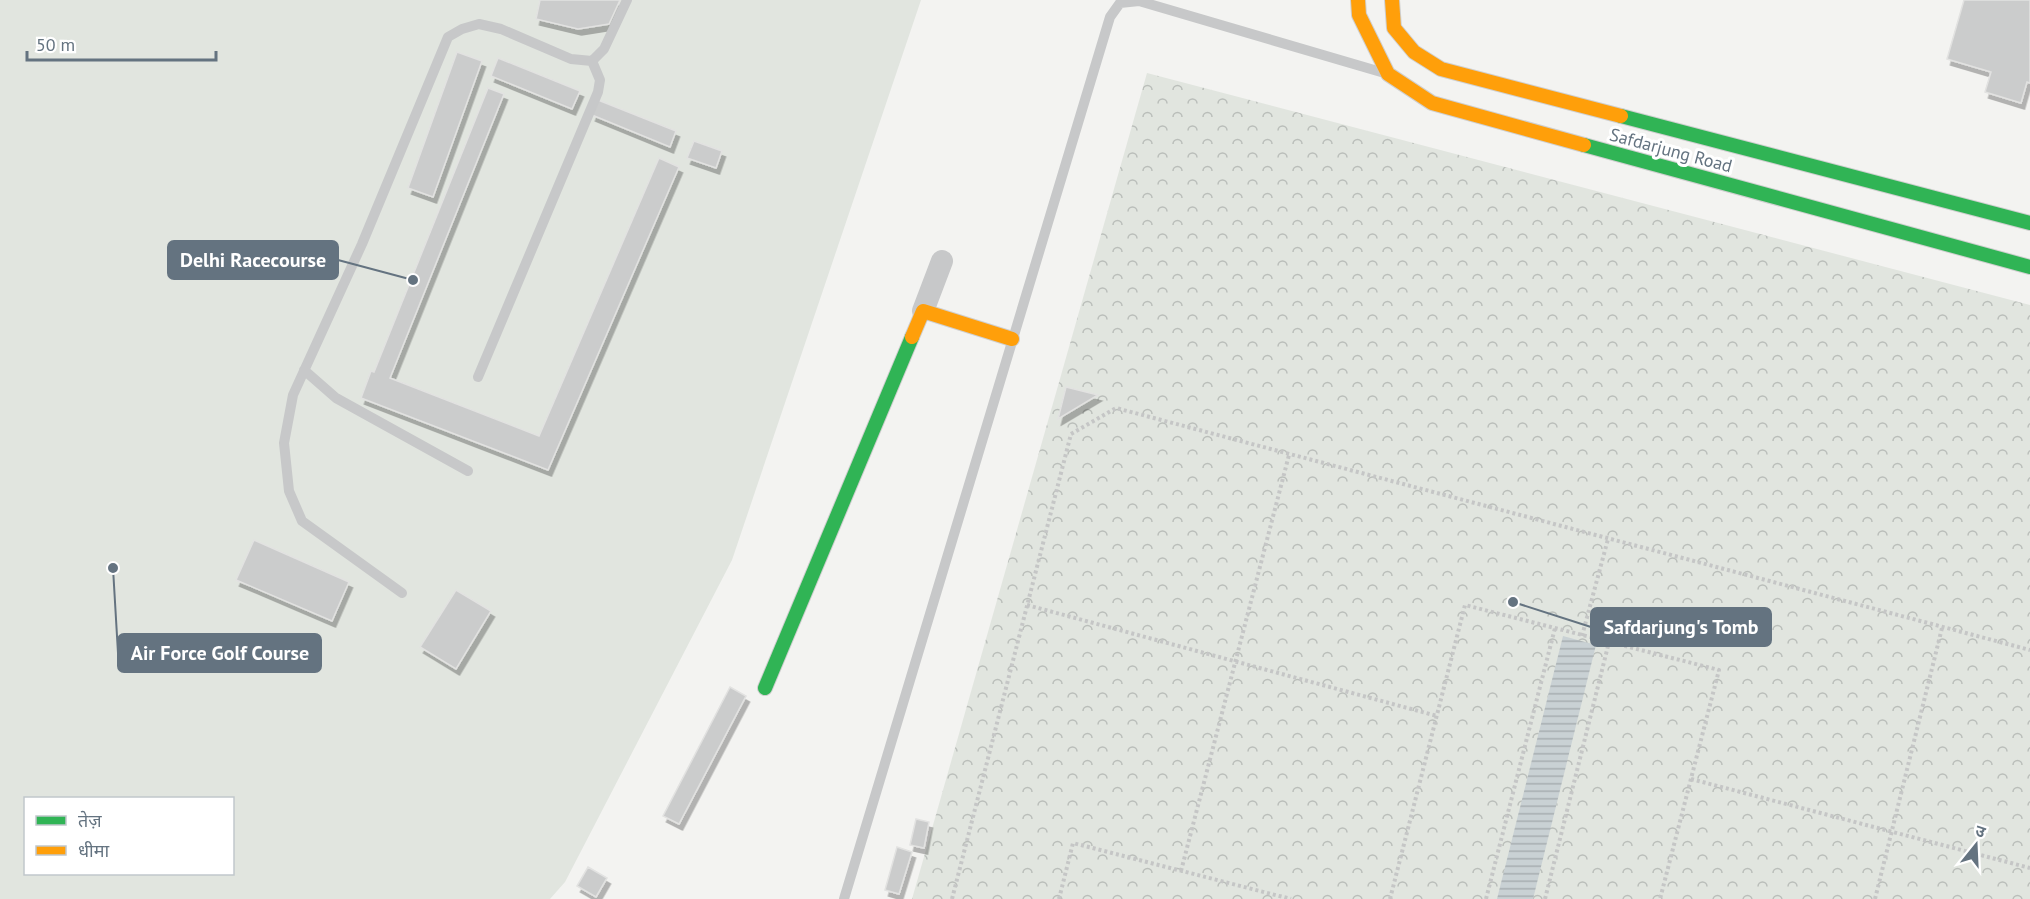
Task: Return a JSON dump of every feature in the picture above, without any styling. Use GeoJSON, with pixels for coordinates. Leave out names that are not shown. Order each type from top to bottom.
{"type":"FeatureCollection","features":[{"type":"Feature","properties":{"kind":"main road"},"geometry":{"type":"LineString","coordinates":[[1358,0],[1359,15],[1388,74]]}},
{"type":"Feature","properties":{"kind":"main road","name":"Safdarjung Road"},"geometry":{"type":"LineString","coordinates":[[1392,0],[1394,27],[1414,52],[1441,69],[2030,223]]}},
{"type":"Feature","properties":{"kind":"main road","name":"Safdarjung Road"},"geometry":{"type":"LineString","coordinates":[[1388,74],[1432,103],[2030,267]]}},
{"type":"Feature","properties":{"kind":"main road"},"geometry":{"type":"LineString","coordinates":[[765,688],[923,311],[1012,339]]}},
{"type":"Feature","properties":{"kind":"street"},"geometry":{"type":"LineString","coordinates":[[923,311],[942,261]]}},
{"type":"Feature","properties":{"kind":"lane"},"geometry":{"type":"LineString","coordinates":[[592,61],[604,49],[627,0]]}},
{"type":"Feature","properties":{"kind":"lane"},"geometry":{"type":"LineString","coordinates":[[844,899],[1110,16],[1120,3],[1139,1],[1388,74],[1441,69]]}},
{"type":"Feature","properties":{"kind":"lane"},"geometry":{"type":"LineString","coordinates":[[402,592],[302,521],[289,491],[284,444],[293,395],[362,244],[448,37],[462,29],[479,24],[501,29],[571,59],[592,61]]}},
{"type":"Feature","properties":{"kind":"lane"},"geometry":{"type":"LineString","coordinates":[[478,377],[598,92],[600,80],[592,61]]}},
{"type":"Feature","properties":{"kind":"lane"},"geometry":{"type":"LineString","coordinates":[[304,370],[336,398],[468,471]]}},
{"type":"Feature","properties":{"kind":"path"},"geometry":{"type":"LineString","coordinates":[[952,899],[1071,434],[1116,408],[2030,650]]}},
{"type":"Feature","properties":{"kind":"path"},"geometry":{"type":"LineString","coordinates":[[1181,871],[1289,455]]}},
{"type":"Feature","properties":{"kind":"path"},"geometry":{"type":"LineString","coordinates":[[1582,636],[1608,539]]}},
{"type":"Feature","properties":{"kind":"path"},"geometry":{"type":"LineString","coordinates":[[1027,605],[1437,716]]}},
{"type":"Feature","properties":{"kind":"path"},"geometry":{"type":"LineString","coordinates":[[1390,899],[1465,605],[1719,670],[1660,899]]}},
{"type":"Feature","properties":{"kind":"path"},"geometry":{"type":"LineString","coordinates":[[1486,899],[1555,628]]}},
{"type":"Feature","properties":{"kind":"path"},"geometry":{"type":"LineString","coordinates":[[1875,899],[1942,628]]}},
{"type":"Feature","properties":{"kind":"path"},"geometry":{"type":"LineString","coordinates":[[1545,899],[1610,642]]}},
{"type":"Feature","properties":{"kind":"path"},"geometry":{"type":"LineString","coordinates":[[1691,779],[2030,868]]}},
{"type":"Feature","properties":{"kind":"path"},"geometry":{"type":"LineString","coordinates":[[1059,899],[1073,843],[1291,899]]}},
{"type":"Feature","properties":{"kind":"green space"},"geometry":{"type":"Polygon","coordinates":[[[0,0],[921,0],[732,560],[565,882],[550,899],[0,899],[0,0]]]}},
{"type":"Feature","properties":{"kind":"green space"},"geometry":{"type":"Polygon","coordinates":[[[1147,73],[2030,305],[2030,899],[912,899],[1147,73]]]}},
{"type":"Feature","properties":{"kind":"shaded area"},"geometry":{"type":"Polygon","coordinates":[[[1563,636],[1596,645],[1533,899],[1497,899],[1563,636]]]}},
{"type":"Feature","properties":{"kind":"building"},"geometry":{"type":"Polygon","coordinates":[[[540,0],[620,0],[609,24],[578,29],[536,19],[540,0]]]}},
{"type":"Feature","properties":{"kind":"building"},"geometry":{"type":"Polygon","coordinates":[[[1964,0],[2030,0],[2030,83],[2027,82],[2021,103],[1985,92],[1991,72],[1947,59],[1964,0]]]}},
{"type":"Feature","properties":{"kind":"building"},"geometry":{"type":"Polygon","coordinates":[[[457,52],[482,61],[433,197],[408,188],[457,52]]]}},
{"type":"Feature","properties":{"kind":"building"},"geometry":{"type":"Polygon","coordinates":[[[498,58],[580,91],[572,109],[491,76],[498,58]]]}},
{"type":"Feature","properties":{"kind":"building"},"geometry":{"type":"Polygon","coordinates":[[[488,88],[504,94],[390,378],[539,436],[659,158],[679,167],[548,470],[361,398],[371,371],[374,372],[488,88]]]}},
{"type":"Feature","properties":{"kind":"building"},"geometry":{"type":"Polygon","coordinates":[[[598,100],[676,131],[670,147],[592,115],[598,100]]]}},
{"type":"Feature","properties":{"kind":"building"},"geometry":{"type":"Polygon","coordinates":[[[694,141],[722,151],[716,168],[687,158],[694,141]]]}},
{"type":"Feature","properties":{"kind":"building"},"geometry":{"type":"Polygon","coordinates":[[[1066,387],[1098,395],[1058,419],[1066,387]]]}},
{"type":"Feature","properties":{"kind":"building"},"geometry":{"type":"Polygon","coordinates":[[[254,540],[349,582],[332,621],[236,580],[254,540]]]}},
{"type":"Feature","properties":{"kind":"building"},"geometry":{"type":"Polygon","coordinates":[[[456,590],[491,611],[456,669],[420,647],[456,590]]]}},
{"type":"Feature","properties":{"kind":"building"},"geometry":{"type":"Polygon","coordinates":[[[730,687],[746,696],[679,824],[663,816],[730,687]]]}},
{"type":"Feature","properties":{"kind":"building"},"geometry":{"type":"Polygon","coordinates":[[[916,819],[929,822],[924,848],[910,845],[916,819]]]}},
{"type":"Feature","properties":{"kind":"building"},"geometry":{"type":"Polygon","coordinates":[[[897,847],[912,852],[899,894],[885,890],[897,847]]]}},
{"type":"Feature","properties":{"kind":"building"},"geometry":{"type":"Polygon","coordinates":[[[588,867],[607,878],[596,897],[577,886],[588,867]]]}},
{"type":"Feature","properties":{"kind":"traffic: fast"},"geometry":{"type":"LineString","coordinates":[[1621,116],[2030,223]]}},
{"type":"Feature","properties":{"kind":"traffic: fast"},"geometry":{"type":"LineString","coordinates":[[1584,145],[2030,267]]}},
{"type":"Feature","properties":{"kind":"traffic: fast"},"geometry":{"type":"LineString","coordinates":[[765,688],[912,337]]}},
{"type":"Feature","properties":{"kind":"traffic: slow"},"geometry":{"type":"LineString","coordinates":[[1358,0],[1359,15],[1388,74],[1432,103],[1584,145]]}},
{"type":"Feature","properties":{"kind":"traffic: slow"},"geometry":{"type":"LineString","coordinates":[[1392,0],[1394,28],[1414,52],[1441,69],[1621,116]]}},
{"type":"Feature","properties":{"kind":"traffic: slow"},"geometry":{"type":"LineString","coordinates":[[912,337],[923,311],[1012,339]]}},
{"type":"Feature","properties":{"kind":"place","name":"Delhi Racecourse"},"geometry":{"type":"Point","coordinates":[413,280]}},
{"type":"Feature","properties":{"kind":"place","name":"Air Force Golf Course"},"geometry":{"type":"Point","coordinates":[113,568]}},
{"type":"Feature","properties":{"kind":"place","name":"Safdarjung's Tomb"},"geometry":{"type":"Point","coordinates":[1513,602]}}]}
